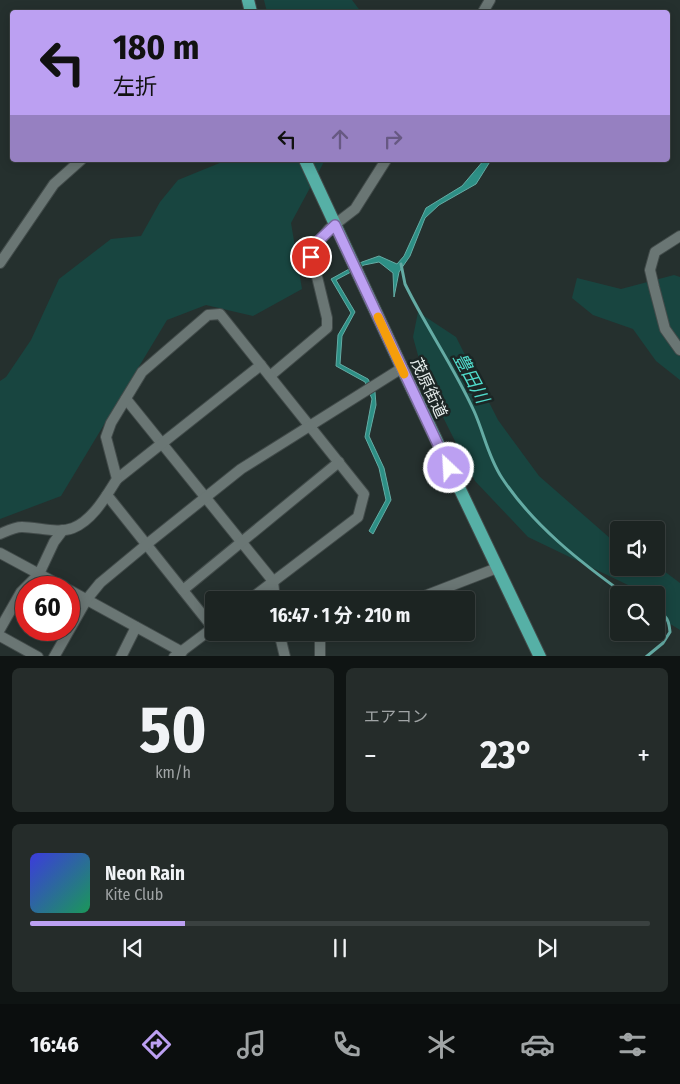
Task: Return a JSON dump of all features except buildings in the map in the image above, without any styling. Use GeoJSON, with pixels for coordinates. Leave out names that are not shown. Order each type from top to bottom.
{"type":"FeatureCollection","features":[{"type":"Feature","properties":{"kind":"main road","name":"茂原街道"},"geometry":{"type":"LineString","coordinates":[[306,162],[540,656]]}},
{"type":"Feature","properties":{"kind":"street"},"geometry":{"type":"LineString","coordinates":[[0,263],[54,184],[79,162]]}},
{"type":"Feature","properties":{"kind":"street"},"geometry":{"type":"LineString","coordinates":[[270,376],[326,328],[327,318],[311,252],[329,229],[354,209],[385,162]]}},
{"type":"Feature","properties":{"kind":"street"},"geometry":{"type":"LineString","coordinates":[[680,236],[655,252],[650,270],[665,329],[680,350]]}},
{"type":"Feature","properties":{"kind":"street"},"geometry":{"type":"LineString","coordinates":[[117,479],[106,437],[111,423],[142,372],[208,315],[220,314],[364,494],[358,517],[260,591]]}},
{"type":"Feature","properties":{"kind":"street"},"geometry":{"type":"LineString","coordinates":[[0,534],[22,527],[64,530],[73,528],[83,522],[117,479],[164,444],[261,365]]}},
{"type":"Feature","properties":{"kind":"street"},"geometry":{"type":"LineString","coordinates":[[54,656],[87,599],[100,583],[147,544],[241,469],[402,368]]}},
{"type":"Feature","properties":{"kind":"street"},"geometry":{"type":"LineString","coordinates":[[126,399],[243,541],[273,581],[274,591]]}},
{"type":"Feature","properties":{"kind":"street"},"geometry":{"type":"LineString","coordinates":[[183,590],[339,462]]}},
{"type":"Feature","properties":{"kind":"street"},"geometry":{"type":"LineString","coordinates":[[107,494],[205,618]]}},
{"type":"Feature","properties":{"kind":"street"},"geometry":{"type":"LineString","coordinates":[[0,629],[21,592],[39,574],[54,542],[64,530]]}},
{"type":"Feature","properties":{"kind":"street"},"geometry":{"type":"LineString","coordinates":[[0,553],[43,576]]}},
{"type":"Feature","properties":{"kind":"street"},"geometry":{"type":"LineString","coordinates":[[437,591],[497,568]]}},
{"type":"Feature","properties":{"kind":"street"},"geometry":{"type":"LineString","coordinates":[[80,596],[136,627],[178,654],[205,634]]}},
{"type":"Feature","properties":{"kind":"street"},"geometry":{"type":"LineString","coordinates":[[121,656],[136,627]]}},
{"type":"Feature","properties":{"kind":"street"},"geometry":{"type":"LineString","coordinates":[[0,636],[38,656]]}},
{"type":"Feature","properties":{"kind":"street"},"geometry":{"type":"LineString","coordinates":[[281,641],[285,656]]}},
{"type":"Feature","properties":{"kind":"street"},"geometry":{"type":"LineString","coordinates":[[320,641],[320,656]]}},
{"type":"Feature","properties":{"kind":"shaded area"},"geometry":{"type":"Polygon","coordinates":[[[264,0],[352,0],[360,10],[266,10],[264,0]]]}},
{"type":"Feature","properties":{"kind":"shaded area"},"geometry":{"type":"Polygon","coordinates":[[[222,162],[324,162],[291,223],[302,289],[253,316],[206,305],[167,320],[61,496],[0,519],[0,381],[6,377],[31,340],[59,279],[111,239],[141,236],[160,202],[178,180],[222,162]]]}},
{"type":"Feature","properties":{"kind":"shaded area"},"geometry":{"type":"Polygon","coordinates":[[[674,275],[680,277],[680,380],[656,361],[633,329],[593,315],[572,298],[577,278],[621,289],[674,275]]]}},
{"type":"Feature","properties":{"kind":"shaded area"},"geometry":{"type":"Polygon","coordinates":[[[418,312],[456,337],[498,420],[539,476],[610,538],[610,576],[665,576],[665,572],[680,583],[680,630],[665,621],[665,586],[629,586],[528,537],[475,481],[425,381],[413,337],[418,312]]]}},
{"type":"Feature","properties":{"kind":"water"},"geometry":{"type":"Polygon","coordinates":[[[482,162],[490,162],[476,184],[439,205],[425,218],[410,256],[399,272],[394,297],[393,273],[379,262],[364,265],[336,280],[355,312],[342,336],[340,364],[368,379],[375,392],[376,405],[369,436],[384,468],[391,500],[373,534],[369,531],[386,500],[379,468],[365,437],[372,399],[365,382],[336,366],[338,335],[351,313],[331,279],[362,262],[379,256],[397,264],[404,256],[426,208],[462,186],[482,162]]]}},
{"type":"Feature","properties":{"kind":"waterway","name":"豊田川"},"geometry":{"type":"LineString","coordinates":[[401,264],[405,284],[466,395],[478,419],[493,462],[502,478],[514,495],[558,542],[614,586]]}},
{"type":"Feature","properties":{"kind":"waterway","name":"豊田川"},"geometry":{"type":"LineString","coordinates":[[665,616],[670,632],[665,640]]}},
{"type":"Feature","properties":{"kind":"waterway","name":"豊田川"},"geometry":{"type":"LineString","coordinates":[[647,656],[664,641]]}},
{"type":"Feature","properties":{"kind":"slow traffic"},"geometry":{"type":"LineString","coordinates":[[378,317],[404,374]]}},
{"type":"Feature","properties":{"kind":"route"},"geometry":{"type":"LineString","coordinates":[[311,257],[314,245],[335,225],[449,468]]}}]}
